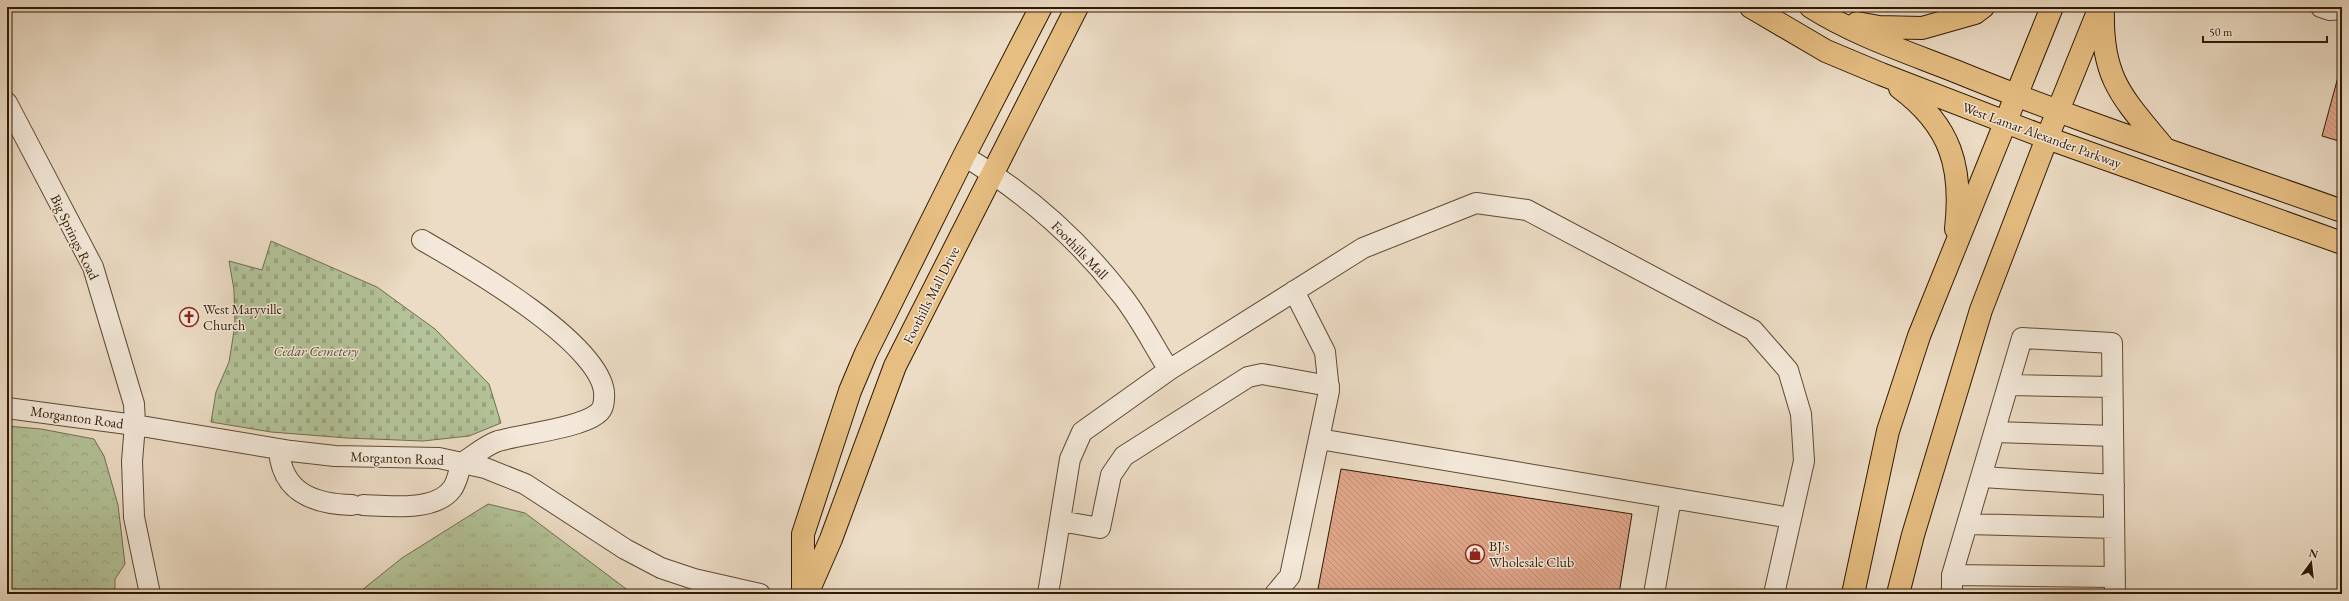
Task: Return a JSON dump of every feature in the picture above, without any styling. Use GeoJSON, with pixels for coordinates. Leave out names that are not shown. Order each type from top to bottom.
{"type":"FeatureCollection","features":[{"type":"Feature","properties":{"kind":"main road"},"geometry":{"type":"LineString","coordinates":[[803,594],[803,534],[848,398],[870,346],[964,156],[1041,7]]}},
{"type":"Feature","properties":{"kind":"main road","name":"Foothills Mall Drive"},"geometry":{"type":"LineString","coordinates":[[807,594],[831,538],[895,366],[1077,7]]}},
{"type":"Feature","properties":{"kind":"main road","name":"West Lamar Alexander Parkway"},"geometry":{"type":"LineString","coordinates":[[1751,7],[1826,51],[1881,74],[2006,123],[2342,243]]}},
{"type":"Feature","properties":{"kind":"main road"},"geometry":{"type":"LineString","coordinates":[[1820,12],[1879,27],[1922,28],[1975,13],[1983,7]]}},
{"type":"Feature","properties":{"kind":"main road"},"geometry":{"type":"LineString","coordinates":[[1853,594],[1888,431],[1919,336],[2052,7]]}},
{"type":"Feature","properties":{"kind":"main road"},"geometry":{"type":"LineString","coordinates":[[1898,594],[1913,535],[1981,310],[2047,138],[2100,7]]}},
{"type":"Feature","properties":{"kind":"main road"},"geometry":{"type":"LineString","coordinates":[[2103,7],[2102,32],[2107,63],[2119,92],[2164,148]]}},
{"type":"Feature","properties":{"kind":"main road","name":"West Lamar Alexander Parkway"},"geometry":{"type":"LineString","coordinates":[[1820,12],[2016,96],[2342,211]]}},
{"type":"Feature","properties":{"kind":"main road"},"geometry":{"type":"LineString","coordinates":[[1881,74],[1919,102],[1939,127],[1950,147],[1957,173],[1958,206],[1953,252]]}},
{"type":"Feature","properties":{"kind":"street"},"geometry":{"type":"LineString","coordinates":[[2321,7],[2330,10],[2342,9]]}},
{"type":"Feature","properties":{"kind":"street","name":"Big Springs Road"},"geometry":{"type":"LineString","coordinates":[[7,102],[93,267],[134,404],[135,425],[132,461],[134,517],[150,594]]}},
{"type":"Feature","properties":{"kind":"street","name":"Foothills Mall"},"geometry":{"type":"LineString","coordinates":[[964,156],[993,173],[1063,230],[1121,293],[1169,370]]}},
{"type":"Feature","properties":{"kind":"street"},"geometry":{"type":"LineString","coordinates":[[1048,594],[1070,459],[1082,432],[1169,370],[1363,248],[1476,203],[1527,210],[1753,330],[1788,370],[1801,414],[1804,461],[1774,594]]}},
{"type":"Feature","properties":{"kind":"street"},"geometry":{"type":"LineString","coordinates":[[279,450],[280,464],[285,479],[310,498],[335,504],[414,506],[443,497],[453,489],[462,463],[497,442],[581,421],[597,414],[603,406],[605,391],[595,370],[570,341],[527,305],[476,270],[422,240]]}},
{"type":"Feature","properties":{"kind":"street"},"geometry":{"type":"LineString","coordinates":[[1275,594],[1290,576],[1330,391],[1325,352],[1294,291]]}},
{"type":"Feature","properties":{"kind":"street"},"geometry":{"type":"LineString","coordinates":[[2022,338],[2112,343],[2112,387],[2115,585],[1952,585],[1968,524],[2022,338]]}},
{"type":"Feature","properties":{"kind":"street"},"geometry":{"type":"LineString","coordinates":[[1060,521],[1100,528],[1111,474],[1124,456],[1248,376],[1262,374],[1329,386]]}},
{"type":"Feature","properties":{"kind":"street"},"geometry":{"type":"LineString","coordinates":[[2009,385],[2112,387]]}},
{"type":"Feature","properties":{"kind":"street","name":"Morganton Road"},"geometry":{"type":"LineString","coordinates":[[7,408],[135,425],[279,450],[335,456],[439,458],[485,468],[526,484],[625,549],[661,568],[694,579],[760,594]]}},
{"type":"Feature","properties":{"kind":"street"},"geometry":{"type":"LineString","coordinates":[[1995,432],[2113,436]]}},
{"type":"Feature","properties":{"kind":"street"},"geometry":{"type":"LineString","coordinates":[[1319,439],[1791,518]]}},
{"type":"Feature","properties":{"kind":"street"},"geometry":{"type":"LineString","coordinates":[[1982,477],[2114,485]]}},
{"type":"Feature","properties":{"kind":"street"},"geometry":{"type":"LineString","coordinates":[[1654,594],[1671,498]]}},
{"type":"Feature","properties":{"kind":"street"},"geometry":{"type":"LineString","coordinates":[[1968,524],[2114,528]]}},
{"type":"Feature","properties":{"kind":"green space","name":"Cedar Cemetery"},"geometry":{"type":"Polygon","coordinates":[[[271,241],[377,287],[435,329],[489,384],[501,423],[469,436],[423,441],[347,438],[271,432],[211,422],[216,392],[229,362],[235,325],[234,290],[229,261],[262,270],[271,241]]]}},
{"type":"Feature","properties":{"kind":"green space"},"geometry":{"type":"Polygon","coordinates":[[[7,426],[41,429],[94,439],[104,456],[118,505],[125,564],[115,579],[115,594],[7,594],[7,426]]]}},
{"type":"Feature","properties":{"kind":"green space"},"geometry":{"type":"Polygon","coordinates":[[[488,504],[525,513],[633,594],[357,594],[402,558],[488,504]]]}},
{"type":"Feature","properties":{"kind":"building"},"geometry":{"type":"Polygon","coordinates":[[[2338,77],[2342,78],[2342,142],[2322,136],[2338,77]]]}},
{"type":"Feature","properties":{"kind":"building","name":"BJ's Wholesale Club"},"geometry":{"type":"Polygon","coordinates":[[[1341,469],[1632,514],[1619,594],[1317,594],[1341,469]]]}},
{"type":"Feature","properties":{"kind":"place","name":"West Maryville Church"},"geometry":{"type":"Point","coordinates":[189,317]}},
{"type":"Feature","properties":{"kind":"place","name":"BJ's Wholesale Club"},"geometry":{"type":"Point","coordinates":[1475,554]}}]}
